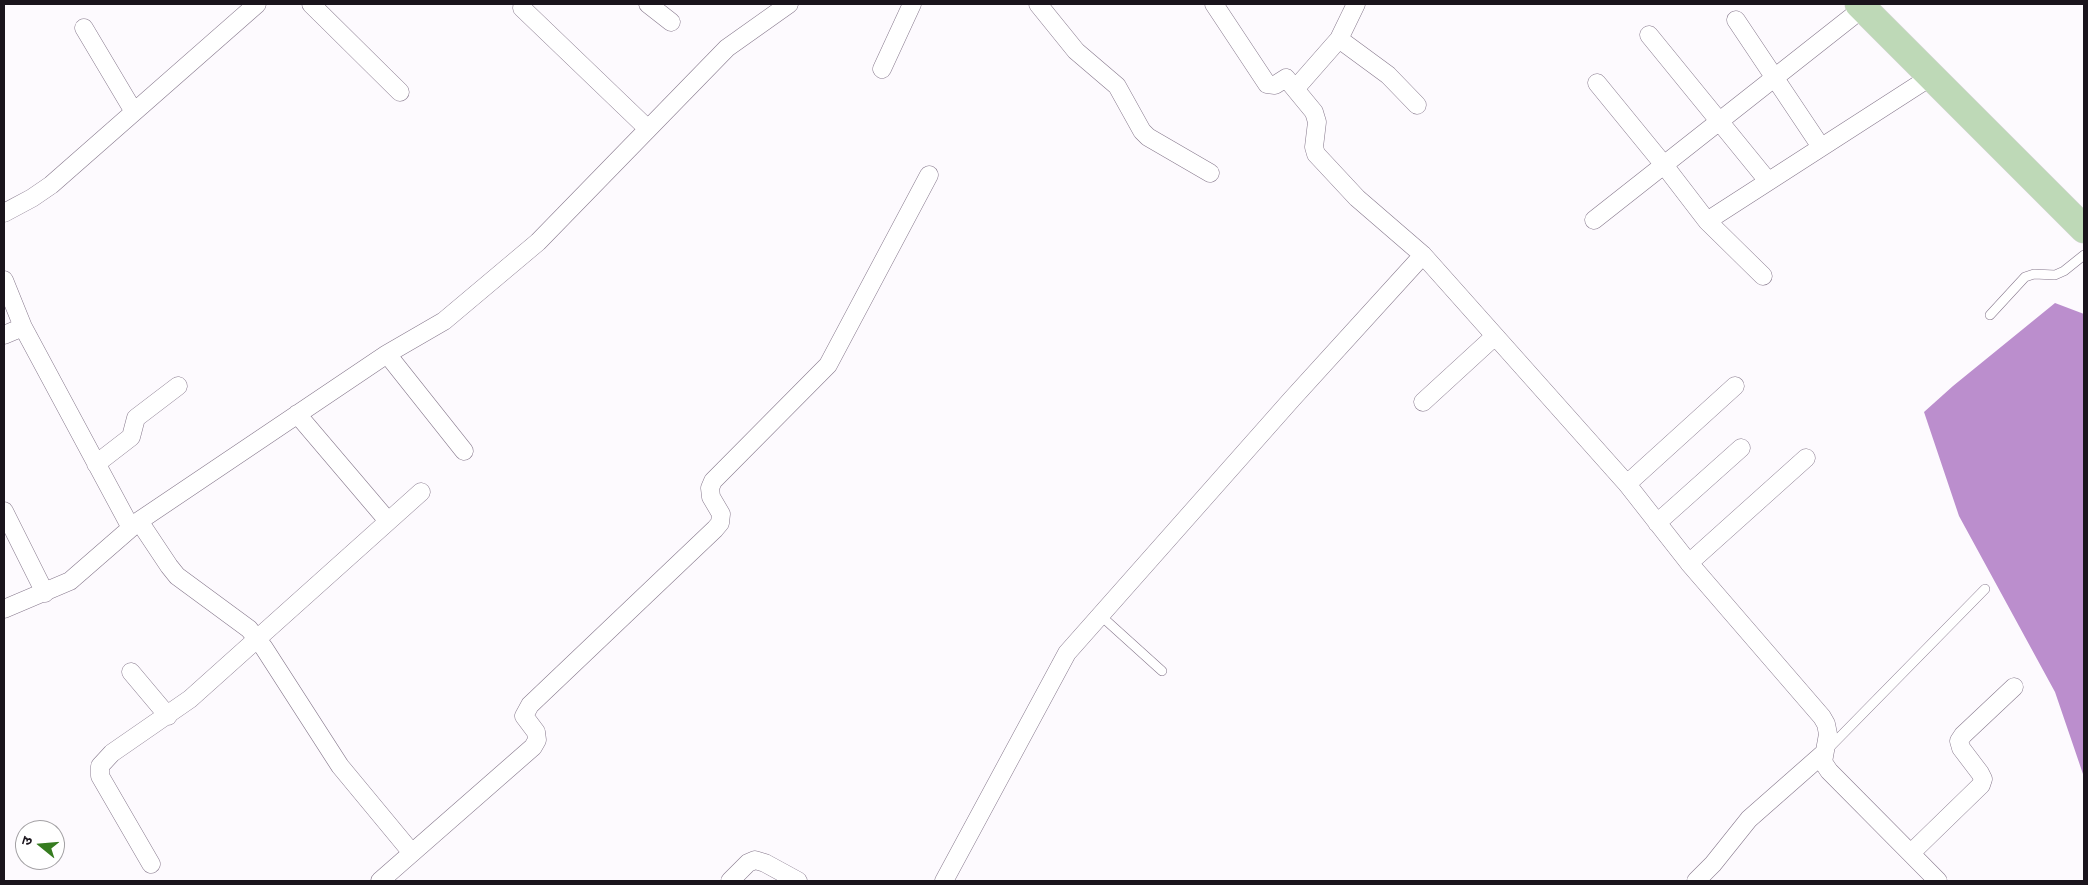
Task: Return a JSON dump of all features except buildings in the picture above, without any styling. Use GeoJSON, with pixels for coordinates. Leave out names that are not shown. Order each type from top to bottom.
{"type":"FeatureCollection","features":[{"type":"Feature","properties":{"kind":"main road"},"geometry":{"type":"LineString","coordinates":[[1869,5],[1932,76],[2084,221]]}},
{"type":"Feature","properties":{"kind":"main road"},"geometry":{"type":"LineString","coordinates":[[1869,5],[2084,221]]}},
{"type":"Feature","properties":{"kind":"street"},"geometry":{"type":"LineString","coordinates":[[4,213],[42,192],[257,4]]}},
{"type":"Feature","properties":{"kind":"street"},"geometry":{"type":"LineString","coordinates":[[311,4],[400,92]]}},
{"type":"Feature","properties":{"kind":"street"},"geometry":{"type":"LineString","coordinates":[[648,4],[671,22]]}},
{"type":"Feature","properties":{"kind":"street"},"geometry":{"type":"LineString","coordinates":[[4,609],[70,582],[135,525],[387,354],[444,321],[538,242],[727,48],[789,4]]}},
{"type":"Feature","properties":{"kind":"street"},"geometry":{"type":"LineString","coordinates":[[882,69],[912,4]]}},
{"type":"Feature","properties":{"kind":"street"},"geometry":{"type":"LineString","coordinates":[[1038,4],[1076,51],[1117,86],[1142,131],[1148,138],[1210,173]]}},
{"type":"Feature","properties":{"kind":"street"},"geometry":{"type":"LineString","coordinates":[[1214,4],[1267,84],[1275,85],[1286,78],[1296,88],[1316,116],[1314,146],[1316,154],[1356,198],[1423,255],[1627,484],[1689,563],[1822,717],[1828,734],[1823,762],[1829,771],[1938,881]]}},
{"type":"Feature","properties":{"kind":"street"},"geometry":{"type":"LineString","coordinates":[[1296,88],[1339,39],[1356,4]]}},
{"type":"Feature","properties":{"kind":"street"},"geometry":{"type":"LineString","coordinates":[[1594,220],[1869,5]]}},
{"type":"Feature","properties":{"kind":"street"},"geometry":{"type":"LineString","coordinates":[[522,8],[648,129]]}},
{"type":"Feature","properties":{"kind":"street"},"geometry":{"type":"LineString","coordinates":[[1736,20],[1821,147]]}},
{"type":"Feature","properties":{"kind":"street"},"geometry":{"type":"LineString","coordinates":[[84,28],[134,112]]}},
{"type":"Feature","properties":{"kind":"street"},"geometry":{"type":"LineString","coordinates":[[1649,35],[1768,182]]}},
{"type":"Feature","properties":{"kind":"street"},"geometry":{"type":"LineString","coordinates":[[1339,39],[1388,75],[1416,105]]}},
{"type":"Feature","properties":{"kind":"street"},"geometry":{"type":"LineString","coordinates":[[1707,221],[1932,76]]}},
{"type":"Feature","properties":{"kind":"street"},"geometry":{"type":"LineString","coordinates":[[1596,83],[1664,165],[1707,221],[1763,276]]}},
{"type":"Feature","properties":{"kind":"street"},"geometry":{"type":"LineString","coordinates":[[380,881],[534,747],[537,740],[536,732],[524,716],[530,705],[720,523],[720,514],[711,497],[710,488],[713,481],[828,366],[929,175]]}},
{"type":"Feature","properties":{"kind":"street"},"geometry":{"type":"LineString","coordinates":[[944,881],[1067,653],[1291,400],[1423,255]]}},
{"type":"Feature","properties":{"kind":"street"},"geometry":{"type":"LineString","coordinates":[[4,280],[23,327],[96,464],[135,525],[177,576],[248,629],[256,638],[340,766],[412,853]]}},
{"type":"Feature","properties":{"kind":"street"},"geometry":{"type":"LineString","coordinates":[[4,335],[23,327]]}},
{"type":"Feature","properties":{"kind":"street"},"geometry":{"type":"LineString","coordinates":[[1423,402],[1495,336]]}},
{"type":"Feature","properties":{"kind":"street"},"geometry":{"type":"LineString","coordinates":[[387,354],[464,451]]}},
{"type":"Feature","properties":{"kind":"street"},"geometry":{"type":"LineString","coordinates":[[96,464],[131,437],[136,418],[178,386]]}},
{"type":"Feature","properties":{"kind":"street"},"geometry":{"type":"LineString","coordinates":[[1627,484],[1735,386]]}},
{"type":"Feature","properties":{"kind":"street"},"geometry":{"type":"LineString","coordinates":[[298,414],[388,522]]}},
{"type":"Feature","properties":{"kind":"street"},"geometry":{"type":"LineString","coordinates":[[1657,523],[1741,448]]}},
{"type":"Feature","properties":{"kind":"street"},"geometry":{"type":"LineString","coordinates":[[1689,563],[1806,458]]}},
{"type":"Feature","properties":{"kind":"street"},"geometry":{"type":"LineString","coordinates":[[151,864],[100,776],[100,766],[112,754],[190,699],[421,492]]}},
{"type":"Feature","properties":{"kind":"street"},"geometry":{"type":"LineString","coordinates":[[4,511],[45,593]]}},
{"type":"Feature","properties":{"kind":"street"},"geometry":{"type":"LineString","coordinates":[[131,672],[168,716]]}},
{"type":"Feature","properties":{"kind":"street"},"geometry":{"type":"LineString","coordinates":[[1911,854],[1981,786],[1983,779],[1961,748],[1959,741],[2014,687]]}},
{"type":"Feature","properties":{"kind":"street"},"geometry":{"type":"LineString","coordinates":[[1696,881],[1713,864],[1754,815],[1824,753]]}},
{"type":"Feature","properties":{"kind":"street"},"geometry":{"type":"LineString","coordinates":[[730,881],[755,860],[798,881]]}},
{"type":"Feature","properties":{"kind":"lane"},"geometry":{"type":"LineString","coordinates":[[1990,315],[2025,277],[2034,274],[2055,275],[2064,271],[2084,255]]}},
{"type":"Feature","properties":{"kind":"lane"},"geometry":{"type":"LineString","coordinates":[[1824,753],[1985,589]]}},
{"type":"Feature","properties":{"kind":"lane"},"geometry":{"type":"LineString","coordinates":[[1100,615],[1162,671]]}},
{"type":"Feature","properties":{"kind":"shaded area"},"geometry":{"type":"Polygon","coordinates":[[[2055,303],[2084,314],[2084,777],[2055,692],[1959,516],[1924,412],[2055,303]]]}}]}
